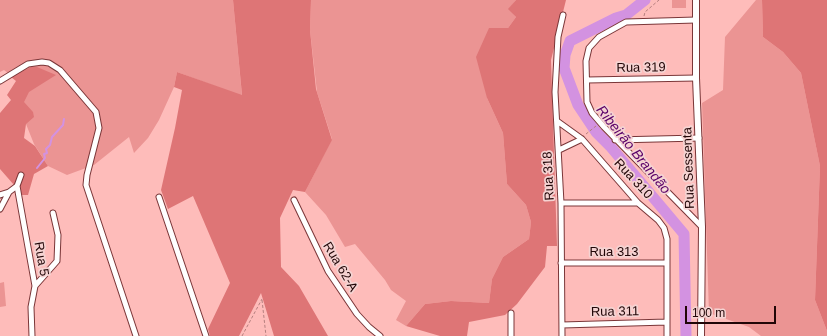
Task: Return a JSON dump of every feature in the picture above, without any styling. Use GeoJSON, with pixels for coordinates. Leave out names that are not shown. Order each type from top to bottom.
{"type":"FeatureCollection","features":[{"type":"Feature","properties":{"kind":"street","name":"Rua Sessenta"},"geometry":{"type":"LineString","coordinates":[[696,0],[696,78],[702,227],[701,336]]}},
{"type":"Feature","properties":{"kind":"street","name":"Rua 318"},"geometry":{"type":"LineString","coordinates":[[562,336],[561,203],[558,121],[555,92],[555,63],[558,37],[563,16]]}},
{"type":"Feature","properties":{"kind":"street"},"geometry":{"type":"LineString","coordinates":[[696,20],[634,21],[620,24],[599,37],[589,48],[586,61],[587,102],[592,113],[615,140],[702,227]]}},
{"type":"Feature","properties":{"kind":"street"},"geometry":{"type":"LineString","coordinates":[[0,81],[19,68],[35,63],[49,63],[60,70],[91,104],[99,120],[98,138],[86,175],[86,185],[136,336]]}},
{"type":"Feature","properties":{"kind":"street","name":"Rua 319"},"geometry":{"type":"LineString","coordinates":[[587,80],[696,78]]}},
{"type":"Feature","properties":{"kind":"street","name":"Rua 310"},"geometry":{"type":"LineString","coordinates":[[558,121],[584,137],[638,203],[658,220],[664,228],[667,239],[667,336]]}},
{"type":"Feature","properties":{"kind":"street"},"geometry":{"type":"LineString","coordinates":[[558,150],[584,137]]}},
{"type":"Feature","properties":{"kind":"street"},"geometry":{"type":"LineString","coordinates":[[615,140],[699,138]]}},
{"type":"Feature","properties":{"kind":"street"},"geometry":{"type":"LineString","coordinates":[[0,195],[9,192],[17,186],[21,175]]}},
{"type":"Feature","properties":{"kind":"street","name":"Rua 5"},"geometry":{"type":"LineString","coordinates":[[17,186],[35,286],[31,307],[32,336]]}},
{"type":"Feature","properties":{"kind":"street"},"geometry":{"type":"LineString","coordinates":[[0,209],[9,192]]}},
{"type":"Feature","properties":{"kind":"street"},"geometry":{"type":"LineString","coordinates":[[159,197],[206,336]]}},
{"type":"Feature","properties":{"kind":"street","name":"Rua 62-A"},"geometry":{"type":"LineString","coordinates":[[294,200],[328,271],[357,314],[380,336]]}},
{"type":"Feature","properties":{"kind":"street"},"geometry":{"type":"LineString","coordinates":[[561,203],[638,203]]}},
{"type":"Feature","properties":{"kind":"street"},"geometry":{"type":"LineString","coordinates":[[35,286],[57,261],[58,235],[53,213]]}},
{"type":"Feature","properties":{"kind":"street","name":"Rua 313"},"geometry":{"type":"LineString","coordinates":[[561,264],[666,263]]}},
{"type":"Feature","properties":{"kind":"street"},"geometry":{"type":"LineString","coordinates":[[510,313],[511,336]]}},
{"type":"Feature","properties":{"kind":"street","name":"Rua 311"},"geometry":{"type":"LineString","coordinates":[[562,324],[667,322]]}},
{"type":"Feature","properties":{"kind":"path"},"geometry":{"type":"LineString","coordinates":[[644,21],[645,12],[660,0]]}},
{"type":"Feature","properties":{"kind":"path"},"geometry":{"type":"LineString","coordinates":[[584,137],[594,128]]}},
{"type":"Feature","properties":{"kind":"path"},"geometry":{"type":"LineString","coordinates":[[242,336],[262,299],[266,336]]}},
{"type":"Feature","properties":{"kind":"shaded area"},"geometry":{"type":"Polygon","coordinates":[[[0,0],[233,0],[242,96],[177,72],[174,87],[159,120],[148,138],[134,153],[129,137],[94,165],[67,175],[48,166],[34,144],[26,124],[18,81],[4,70],[0,72],[0,0]]]}},
{"type":"Feature","properties":{"kind":"shaded area"},"geometry":{"type":"Polygon","coordinates":[[[233,0],[311,0],[310,30],[316,89],[332,140],[305,192],[293,190],[280,218],[281,267],[299,286],[328,336],[274,336],[261,293],[239,336],[210,336],[208,329],[230,283],[193,196],[168,209],[161,190],[182,90],[174,87],[177,72],[242,95],[233,0]]]}},
{"type":"Feature","properties":{"kind":"shaded area"},"geometry":{"type":"Polygon","coordinates":[[[311,0],[516,0],[509,9],[516,17],[508,28],[487,98],[503,133],[507,184],[526,205],[531,222],[529,239],[503,257],[492,279],[489,303],[451,301],[425,304],[406,326],[396,320],[406,301],[391,290],[385,280],[355,244],[345,247],[326,215],[305,192],[332,139],[317,92],[310,30],[311,0]]]}},
{"type":"Feature","properties":{"kind":"shaded area"},"geometry":{"type":"Polygon","coordinates":[[[516,0],[566,0],[551,60],[557,246],[547,246],[545,267],[517,304],[505,315],[469,322],[467,336],[440,336],[406,326],[425,304],[451,301],[489,303],[492,279],[503,257],[529,239],[531,222],[526,205],[507,184],[503,133],[487,98],[476,57],[489,28],[508,28],[516,17],[508,9],[516,0]]]}},
{"type":"Feature","properties":{"kind":"shaded area"},"geometry":{"type":"Polygon","coordinates":[[[672,0],[686,0],[686,8],[672,8],[672,0]]]}},
{"type":"Feature","properties":{"kind":"shaded area"},"geometry":{"type":"Polygon","coordinates":[[[756,0],[762,0],[763,37],[783,52],[801,73],[820,166],[815,300],[827,331],[827,336],[761,336],[749,327],[709,313],[702,103],[723,90],[725,37],[756,0]]]}},
{"type":"Feature","properties":{"kind":"shaded area"},"geometry":{"type":"Polygon","coordinates":[[[762,0],[827,0],[827,331],[815,300],[820,166],[801,73],[783,52],[763,37],[762,0]]]}},
{"type":"Feature","properties":{"kind":"shaded area"},"geometry":{"type":"Polygon","coordinates":[[[31,67],[37,67],[56,75],[29,92],[24,102],[33,112],[34,117],[26,124],[24,138],[35,146],[48,166],[34,174],[28,195],[21,195],[20,187],[14,185],[0,169],[0,113],[11,100],[7,95],[16,81],[11,77],[31,67]]]}},
{"type":"Feature","properties":{"kind":"shaded area"},"geometry":{"type":"Polygon","coordinates":[[[4,282],[6,306],[0,307],[0,283],[4,282]]]}},
{"type":"Feature","properties":{"kind":"waterway","name":"Ribeirão Brandão"},"geometry":{"type":"LineString","coordinates":[[645,0],[626,15],[616,18],[570,41],[565,55],[564,68],[578,105],[596,132],[610,146],[684,234],[686,336]]}},
{"type":"Feature","properties":{"kind":"waterway"},"geometry":{"type":"LineString","coordinates":[[37,168],[45,158],[44,154],[47,153],[46,149],[50,145],[52,137],[63,125],[64,119]]}}]}
